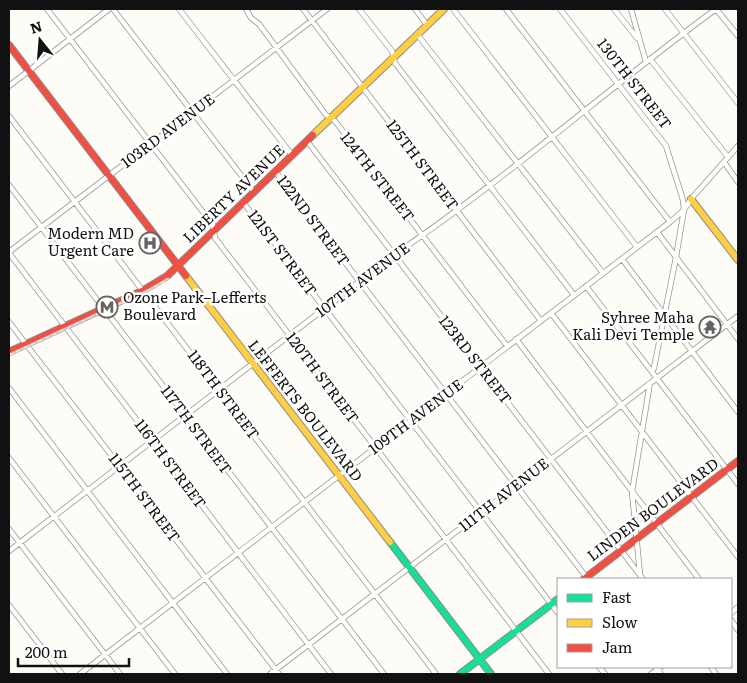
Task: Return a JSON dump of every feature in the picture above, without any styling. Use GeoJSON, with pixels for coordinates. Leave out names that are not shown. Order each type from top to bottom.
{"type":"FeatureCollection","features":[{"type":"Feature","properties":{"kind":"street","name":"120TH STREET"},"geometry":{"type":"LineString","coordinates":[[47,9],[213,225],[215,238],[549,674]]}},
{"type":"Feature","properties":{"kind":"street"},"geometry":{"type":"LineString","coordinates":[[9,86],[109,9]]}},
{"type":"Feature","properties":{"kind":"street","name":"121ST STREET"},"geometry":{"type":"LineString","coordinates":[[113,9],[254,192]]}},
{"type":"Feature","properties":{"kind":"street"},"geometry":{"type":"LineString","coordinates":[[179,9],[292,155]]}},
{"type":"Feature","properties":{"kind":"street","name":"124TH STREET"},"geometry":{"type":"LineString","coordinates":[[246,9],[251,18],[259,24],[507,346]]}},
{"type":"Feature","properties":{"kind":"street","name":"125TH STREET"},"geometry":{"type":"LineString","coordinates":[[303,9],[541,321]]}},
{"type":"Feature","properties":{"kind":"street","name":"103RD AVENUE"},"geometry":{"type":"LineString","coordinates":[[9,253],[327,9]]}},
{"type":"Feature","properties":{"kind":"street"},"geometry":{"type":"LineString","coordinates":[[359,9],[392,52],[395,63],[574,295]]}},
{"type":"Feature","properties":{"kind":"street"},"geometry":{"type":"LineString","coordinates":[[415,9],[427,25]]}},
{"type":"Feature","properties":{"kind":"street","name":"LIBERTY AVENUE"},"geometry":{"type":"LineString","coordinates":[[9,352],[160,281],[178,266],[444,9]]}},
{"type":"Feature","properties":{"kind":"street"},"geometry":{"type":"LineString","coordinates":[[453,9],[637,247]]}},
{"type":"Feature","properties":{"kind":"street"},"geometry":{"type":"LineString","coordinates":[[506,9],[670,222]]}},
{"type":"Feature","properties":{"kind":"street","name":"130TH STREET"},"geometry":{"type":"LineString","coordinates":[[560,9],[666,146],[683,200],[684,210]]}},
{"type":"Feature","properties":{"kind":"street"},"geometry":{"type":"LineString","coordinates":[[614,9],[639,41]]}},
{"type":"Feature","properties":{"kind":"street"},"geometry":{"type":"LineString","coordinates":[[631,9],[639,41],[648,61],[728,157]]}},
{"type":"Feature","properties":{"kind":"street"},"geometry":{"type":"LineString","coordinates":[[665,9],[738,103]]}},
{"type":"Feature","properties":{"kind":"street"},"geometry":{"type":"LineString","coordinates":[[716,9],[738,36]]}},
{"type":"Feature","properties":{"kind":"street","name":"107TH AVENUE"},"geometry":{"type":"LineString","coordinates":[[9,550],[394,255],[457,211],[716,9]]}},
{"type":"Feature","properties":{"kind":"street"},"geometry":{"type":"LineString","coordinates":[[417,34],[603,273]]}},
{"type":"Feature","properties":{"kind":"street","name":"LEFFERTS BOULEVARD"},"geometry":{"type":"LineString","coordinates":[[9,45],[491,674]]}},
{"type":"Feature","properties":{"kind":"street","name":"118TH STREET"},"geometry":{"type":"LineString","coordinates":[[9,116],[436,674]]}},
{"type":"Feature","properties":{"kind":"street","name":"123RD STREET"},"geometry":{"type":"LineString","coordinates":[[307,141],[642,578]]}},
{"type":"Feature","properties":{"kind":"street","name":"109TH AVENUE"},"geometry":{"type":"LineString","coordinates":[[80,674],[670,222],[684,210],[691,199],[738,146]]}},
{"type":"Feature","properties":{"kind":"street"},"geometry":{"type":"LineString","coordinates":[[724,162],[738,182]]}},
{"type":"Feature","properties":{"kind":"street","name":"122ND STREET"},"geometry":{"type":"LineString","coordinates":[[275,171],[517,485],[585,578]]}},
{"type":"Feature","properties":{"kind":"street","name":"117TH STREET"},"geometry":{"type":"LineString","coordinates":[[9,185],[384,674]]}},
{"type":"Feature","properties":{"kind":"street"},"geometry":{"type":"LineString","coordinates":[[691,199],[738,260]]}},
{"type":"Feature","properties":{"kind":"street","name":"121ST STREET"},"geometry":{"type":"LineString","coordinates":[[243,202],[557,612]]}},
{"type":"Feature","properties":{"kind":"street"},"geometry":{"type":"LineString","coordinates":[[652,371],[684,210]]}},
{"type":"Feature","properties":{"kind":"street"},"geometry":{"type":"LineString","coordinates":[[657,232],[738,339]]}},
{"type":"Feature","properties":{"kind":"street","name":"116TH STREET"},"geometry":{"type":"LineString","coordinates":[[9,253],[331,674]]}},
{"type":"Feature","properties":{"kind":"street"},"geometry":{"type":"LineString","coordinates":[[622,259],[738,412]]}},
{"type":"Feature","properties":{"kind":"street"},"geometry":{"type":"LineString","coordinates":[[586,286],[738,484]]}},
{"type":"Feature","properties":{"kind":"street"},"geometry":{"type":"LineString","coordinates":[[551,313],[738,557]]}},
{"type":"Feature","properties":{"kind":"street","name":"111TH AVENUE"},"geometry":{"type":"LineString","coordinates":[[270,674],[277,672],[309,645],[621,404],[738,316]]}},
{"type":"Feature","properties":{"kind":"street","name":"115TH STREET"},"geometry":{"type":"LineString","coordinates":[[9,322],[277,672]]}},
{"type":"Feature","properties":{"kind":"street"},"geometry":{"type":"LineString","coordinates":[[516,339],[699,578]]}},
{"type":"Feature","properties":{"kind":"street"},"geometry":{"type":"LineString","coordinates":[[642,578],[632,492],[650,382]]}},
{"type":"Feature","properties":{"kind":"street"},"geometry":{"type":"LineString","coordinates":[[9,388],[227,674]]}},
{"type":"Feature","properties":{"kind":"street"},"geometry":{"type":"LineString","coordinates":[[9,458],[175,674]]}},
{"type":"Feature","properties":{"kind":"street","name":"LINDEN BOULEVARD"},"geometry":{"type":"LineString","coordinates":[[587,578],[738,461]]}},
{"type":"Feature","properties":{"kind":"street"},"geometry":{"type":"LineString","coordinates":[[9,529],[120,674]]}},
{"type":"Feature","properties":{"kind":"street"},"geometry":{"type":"LineString","coordinates":[[460,674],[557,600]]}},
{"type":"Feature","properties":{"kind":"street"},"geometry":{"type":"LineString","coordinates":[[9,605],[62,674]]}},
{"type":"Feature","properties":{"kind":"street"},"geometry":{"type":"LineString","coordinates":[[651,674],[658,668],[661,674]]}},
{"type":"Feature","properties":{"kind":"railway"},"geometry":{"type":"LineString","coordinates":[[9,355],[149,290],[168,279]]}},
{"type":"Feature","properties":{"kind":"traffic: fast"},"geometry":{"type":"LineString","coordinates":[[390,542],[491,674]]}},
{"type":"Feature","properties":{"kind":"traffic: fast"},"geometry":{"type":"LineString","coordinates":[[460,674],[557,600]]}},
{"type":"Feature","properties":{"kind":"traffic: slow"},"geometry":{"type":"LineString","coordinates":[[313,135],[444,9]]}},
{"type":"Feature","properties":{"kind":"traffic: slow"},"geometry":{"type":"LineString","coordinates":[[691,199],[738,260]]}},
{"type":"Feature","properties":{"kind":"traffic: slow"},"geometry":{"type":"LineString","coordinates":[[186,276],[390,542]]}},
{"type":"Feature","properties":{"kind":"traffic: jam"},"geometry":{"type":"LineString","coordinates":[[9,45],[186,276]]}},
{"type":"Feature","properties":{"kind":"traffic: jam"},"geometry":{"type":"LineString","coordinates":[[9,352],[142,291],[167,276],[313,135]]}},
{"type":"Feature","properties":{"kind":"traffic: jam"},"geometry":{"type":"LineString","coordinates":[[585,578],[738,461]]}},
{"type":"Feature","properties":{"kind":"place","name":"Modern MD Urgent Care"},"geometry":{"type":"Point","coordinates":[150,243]}},
{"type":"Feature","properties":{"kind":"place","name":"Ozone Park–Lefferts Boulevard"},"geometry":{"type":"Point","coordinates":[107,307]}},
{"type":"Feature","properties":{"kind":"place","name":"Syhree Maha Kali Devi Temple"},"geometry":{"type":"Point","coordinates":[710,327]}}]}
